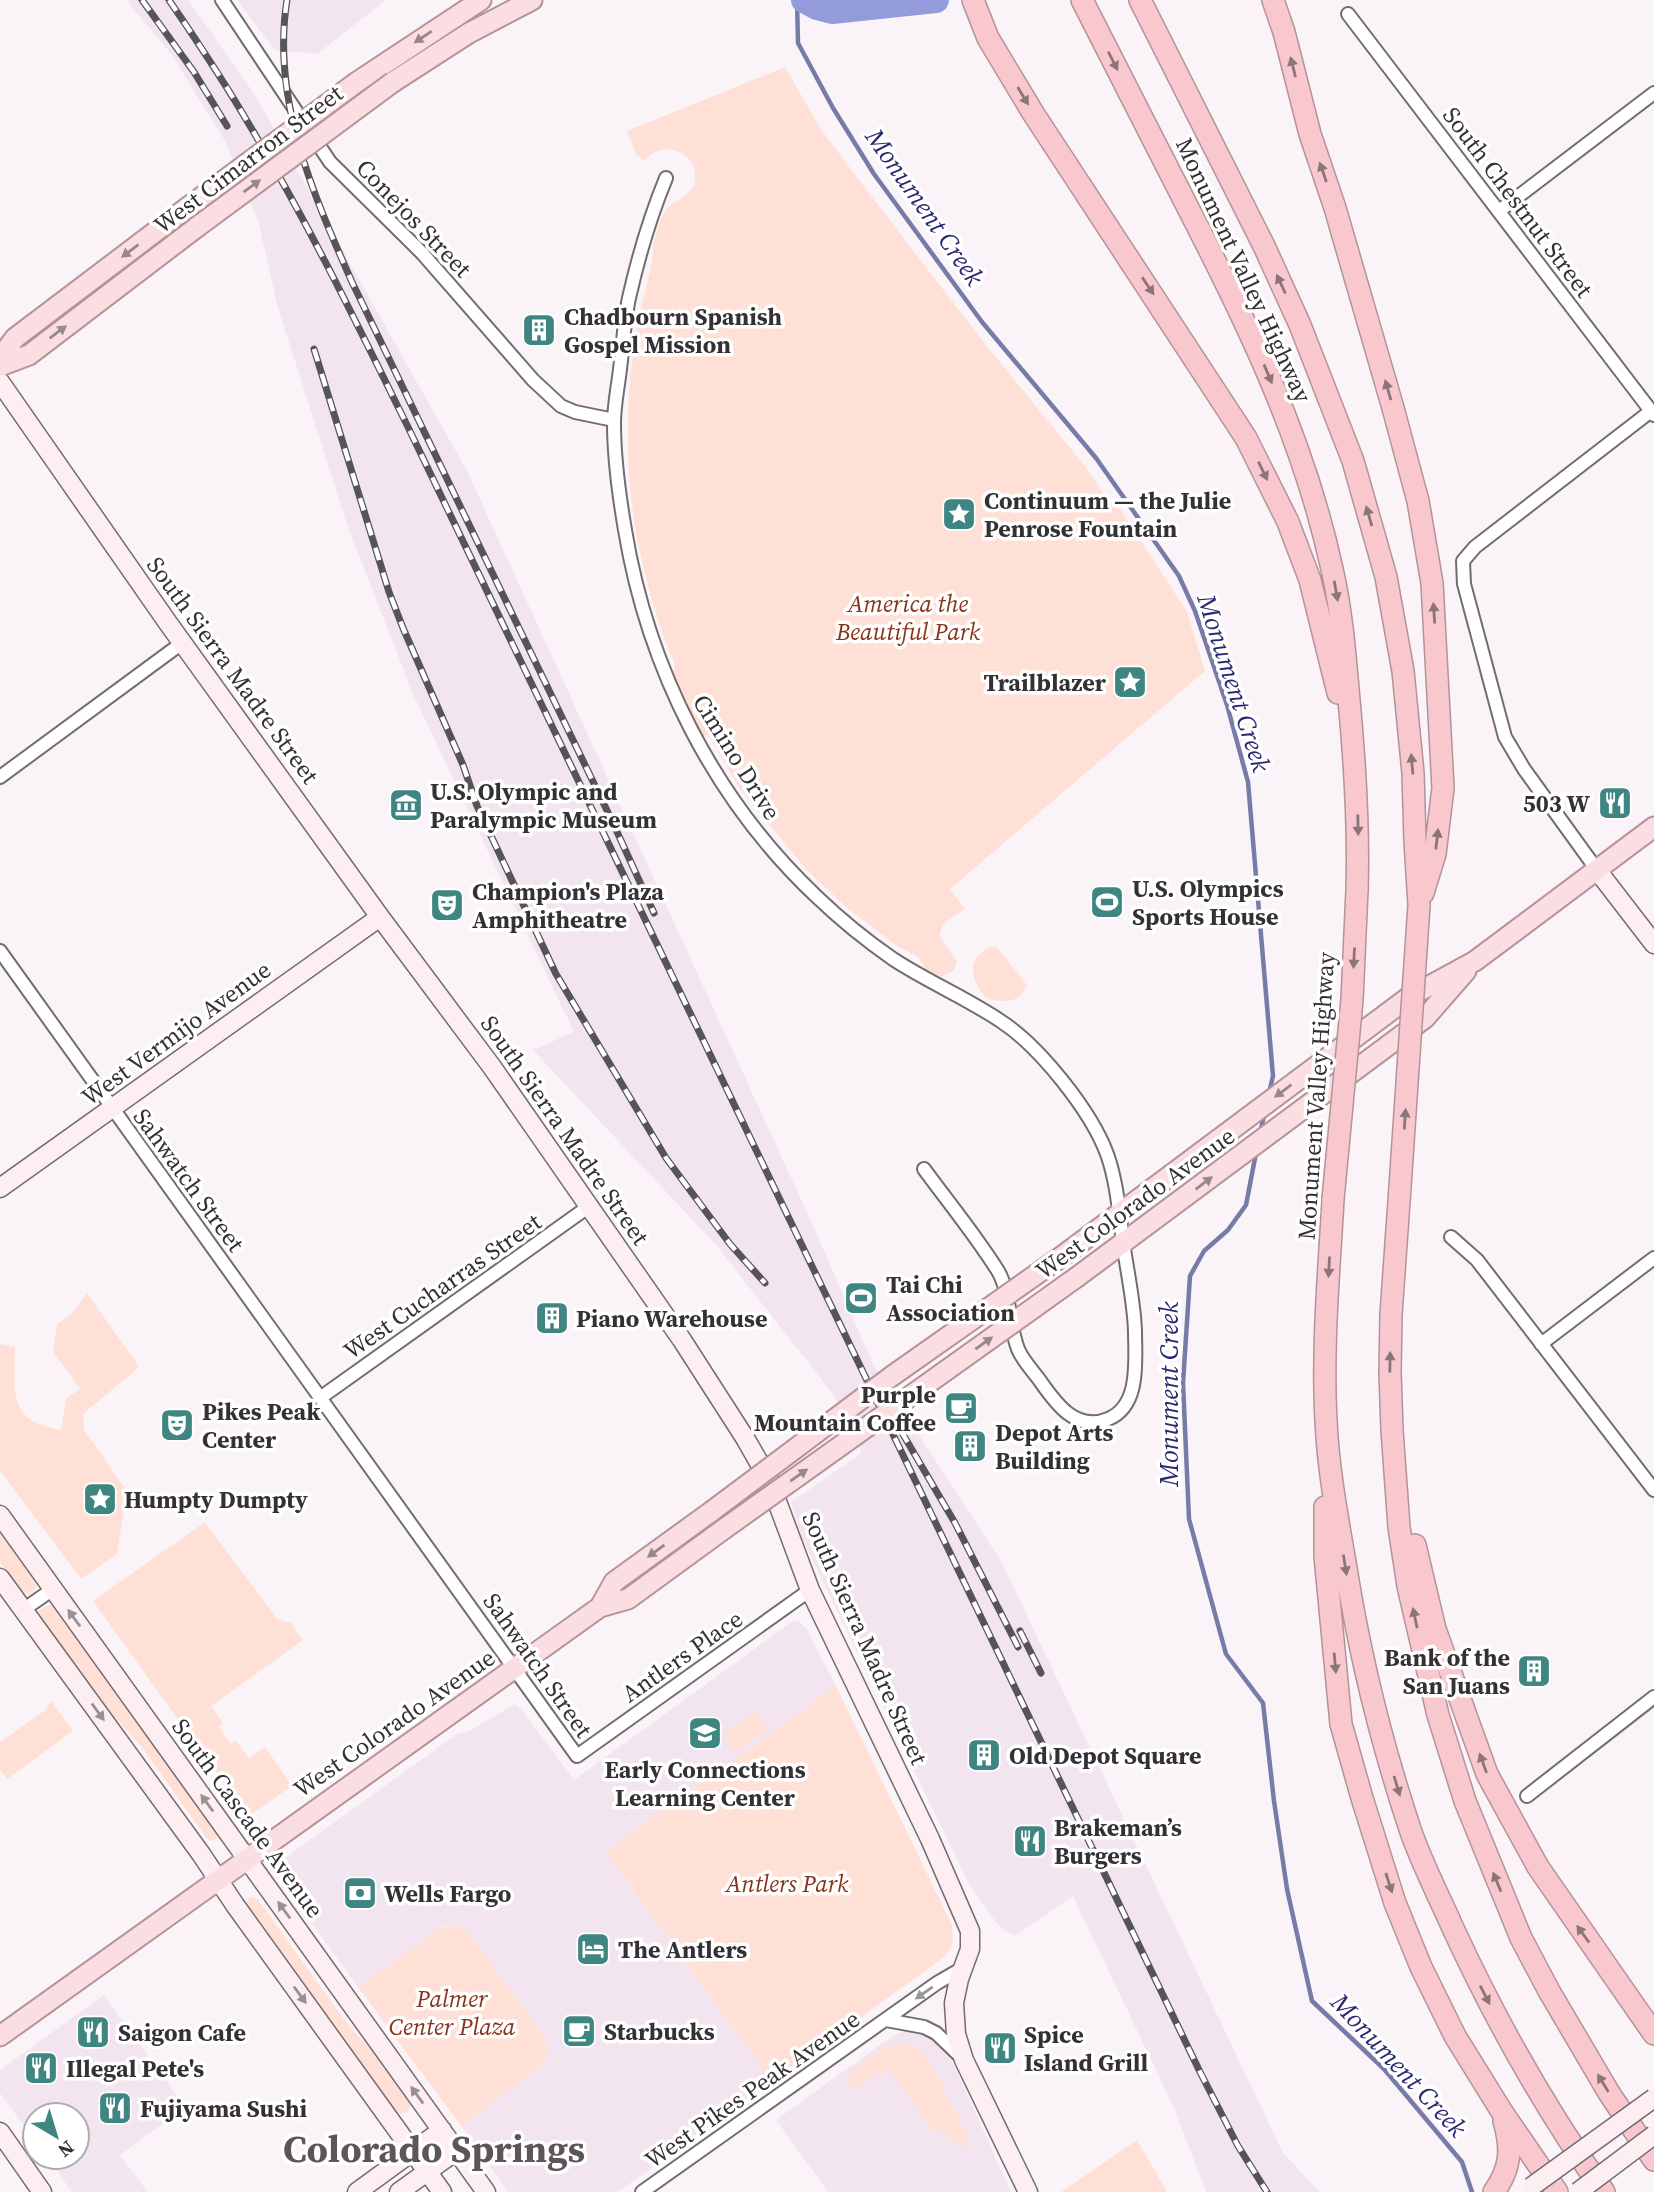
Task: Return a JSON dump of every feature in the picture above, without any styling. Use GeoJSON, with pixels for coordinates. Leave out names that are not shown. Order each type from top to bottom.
{"type":"FeatureCollection","features":[{"type":"Feature","properties":{"kind":"highway"},"geometry":{"type":"LineString","coordinates":[[973,0],[988,38],[1033,113],[1203,370],[1261,467],[1288,522],[1310,580],[1354,760]]}},
{"type":"Feature","properties":{"kind":"highway","name":"Monument Valley Highway"},"geometry":{"type":"LineString","coordinates":[[1082,0],[1256,346],[1282,406],[1307,480],[1332,569],[1342,628],[1357,803],[1357,890],[1352,1000],[1333,1199],[1324,1380],[1326,1424],[1337,1514],[1369,1683],[1411,1832],[1475,1976],[1509,2041],[1558,2124],[1604,2192]]}},
{"type":"Feature","properties":{"kind":"highway","name":"Monument Valley Highway"},"geometry":{"type":"LineString","coordinates":[[1140,0],[1269,256],[1305,337],[1353,461],[1386,577],[1403,671],[1413,773],[1419,905],[1391,1315],[1390,1372],[1399,1527],[1408,1586],[1438,1715],[1465,1801],[1497,1884],[1526,1948],[1609,2093],[1654,2160]]}},
{"type":"Feature","properties":{"kind":"highway"},"geometry":{"type":"LineString","coordinates":[[1273,0],[1310,134],[1341,228],[1393,408],[1418,501],[1432,583],[1443,788],[1435,854],[1419,905]]}},
{"type":"Feature","properties":{"kind":"highway"},"geometry":{"type":"LineString","coordinates":[[1326,1424],[1325,1556],[1341,1724],[1362,1798],[1395,1903],[1421,1966],[1455,2036],[1502,2112],[1552,2184]]}},
{"type":"Feature","properties":{"kind":"highway"},"geometry":{"type":"LineString","coordinates":[[1392,1430],[1426,1597],[1487,1774],[1551,1889],[1654,2034]]}},
{"type":"Feature","properties":{"kind":"highway"},"geometry":{"type":"LineString","coordinates":[[1624,1989],[1654,2017]]}},
{"type":"Feature","properties":{"kind":"highway"},"geometry":{"type":"LineString","coordinates":[[1494,2192],[1504,2177],[1510,2149],[1502,2112]]}},
{"type":"Feature","properties":{"kind":"main road","name":"West Cimarron Street"},"geometry":{"type":"LineString","coordinates":[[0,358],[15,338],[184,210],[357,82],[481,0]]}},
{"type":"Feature","properties":{"kind":"main road","name":"West Cimarron Street"},"geometry":{"type":"LineString","coordinates":[[0,366],[29,355],[393,82],[469,33],[532,0]]}},
{"type":"Feature","properties":{"kind":"main road","name":"West Colorado Avenue"},"geometry":{"type":"LineString","coordinates":[[600,1607],[614,1582],[892,1376],[1120,1213],[1409,997],[1475,961],[1654,827]]}},
{"type":"Feature","properties":{"kind":"main road","name":"West Colorado Avenue"},"geometry":{"type":"LineString","coordinates":[[0,2036],[600,1607],[628,1599],[1123,1243],[1425,1017],[1475,961]]}},
{"type":"Feature","properties":{"kind":"street","name":"Conejos Street"},"geometry":{"type":"LineString","coordinates":[[222,0],[330,162],[422,253],[533,380],[561,406],[575,412],[614,420]]}},
{"type":"Feature","properties":{"kind":"street","name":"South Chestnut Street"},"geometry":{"type":"LineString","coordinates":[[1348,14],[1652,413]]}},
{"type":"Feature","properties":{"kind":"street"},"geometry":{"type":"LineString","coordinates":[[1499,211],[1654,93]]}},
{"type":"Feature","properties":{"kind":"street","name":"Cimino Drive"},"geometry":{"type":"LineString","coordinates":[[666,178],[653,210],[629,300],[614,420],[620,504],[648,629],[668,683],[696,739],[737,804],[765,842],[791,871],[841,918],[893,959],[1005,1023],[1052,1070],[1100,1137],[1108,1158],[1120,1213],[1135,1328],[1134,1375],[1128,1401],[1117,1414],[1102,1421],[1082,1421],[1058,1406],[1018,1351],[1001,1276],[924,1169]]}},
{"type":"Feature","properties":{"kind":"street","name":"South Sierra Madre Street"},"geometry":{"type":"LineString","coordinates":[[0,382],[182,643],[380,917],[492,1066],[682,1340],[751,1448],[769,1480],[810,1590],[966,1918],[971,1939],[954,2003],[956,2034],[964,2060],[1028,2192]]}},
{"type":"Feature","properties":{"kind":"street"},"geometry":{"type":"LineString","coordinates":[[1652,413],[1475,547],[1463,561],[1464,584],[1505,737],[1531,779],[1654,944]]}},
{"type":"Feature","properties":{"kind":"street"},"geometry":{"type":"LineString","coordinates":[[0,777],[182,643]]}},
{"type":"Feature","properties":{"kind":"street","name":"West Vermijo Avenue"},"geometry":{"type":"LineString","coordinates":[[0,1188],[380,917]]}},
{"type":"Feature","properties":{"kind":"street","name":"Sahwatch Street"},"geometry":{"type":"LineString","coordinates":[[0,951],[577,1756]]}},
{"type":"Feature","properties":{"kind":"street","name":"West Cucharras Street"},"geometry":{"type":"LineString","coordinates":[[320,1398],[588,1207]]}},
{"type":"Feature","properties":{"kind":"street"},"geometry":{"type":"LineString","coordinates":[[1451,1237],[1477,1260],[1654,1490]]}},
{"type":"Feature","properties":{"kind":"street"},"geometry":{"type":"LineString","coordinates":[[1541,1344],[1654,1258]]}},
{"type":"Feature","properties":{"kind":"street","name":"South Cascade Avenue"},"geometry":{"type":"LineString","coordinates":[[0,1515],[486,2192]]}},
{"type":"Feature","properties":{"kind":"street"},"geometry":{"type":"LineString","coordinates":[[0,1578],[442,2192]]}},
{"type":"Feature","properties":{"kind":"street"},"geometry":{"type":"LineString","coordinates":[[23,1610],[53,1588]]}},
{"type":"Feature","properties":{"kind":"street","name":"Antlers Place"},"geometry":{"type":"LineString","coordinates":[[577,1756],[810,1590]]}},
{"type":"Feature","properties":{"kind":"street"},"geometry":{"type":"LineString","coordinates":[[1527,1796],[1654,1697]]}},
{"type":"Feature","properties":{"kind":"street","name":"West Pikes Peak Avenue"},"geometry":{"type":"LineString","coordinates":[[642,2192],[937,1983],[963,1968]]}},
{"type":"Feature","properties":{"kind":"street","name":"West Pikes Peak Avenue"},"geometry":{"type":"LineString","coordinates":[[886,2020],[924,2027],[936,2033],[964,2060]]}},
{"type":"Feature","properties":{"kind":"street"},"geometry":{"type":"LineString","coordinates":[[1525,2192],[1552,2184],[1654,2098]]}},
{"type":"Feature","properties":{"kind":"street"},"geometry":{"type":"LineString","coordinates":[[356,2192],[442,2130]]}},
{"type":"Feature","properties":{"kind":"street"},"geometry":{"type":"LineString","coordinates":[[0,2132],[42,2192]]}},
{"type":"Feature","properties":{"kind":"street"},"geometry":{"type":"LineString","coordinates":[[1578,2192],[1654,2135]]}},
{"type":"Feature","properties":{"kind":"street"},"geometry":{"type":"LineString","coordinates":[[399,2192],[456,2151]]}},
{"type":"Feature","properties":{"kind":"shaded area"},"geometry":{"type":"Polygon","coordinates":[[[126,0],[188,0],[255,95],[467,471],[815,1230],[874,1366],[1001,1561],[1283,2153],[1320,2192],[1206,2192],[1175,2110],[1073,1896],[1015,1936],[995,1921],[969,1884],[801,1536],[791,1502],[862,1453],[835,1397],[717,1246],[533,1050],[574,1032],[413,694],[348,527],[278,308],[258,220],[225,141],[172,55],[126,0]]]}},
{"type":"Feature","properties":{"kind":"shaded area"},"geometry":{"type":"Polygon","coordinates":[[[237,0],[386,0],[317,54],[275,50],[237,0]]]}},
{"type":"Feature","properties":{"kind":"shaded area"},"geometry":{"type":"Polygon","coordinates":[[[793,1621],[806,1628],[836,1686],[606,1852],[772,2082],[618,2192],[508,2192],[461,2126],[539,2069],[548,2053],[546,2039],[468,1932],[446,1926],[438,1930],[358,1987],[280,1879],[278,1865],[457,1734],[470,1731],[515,1704],[574,1780],[793,1621]]]}},
{"type":"Feature","properties":{"kind":"shaded area"},"geometry":{"type":"Polygon","coordinates":[[[104,1995],[185,2107],[120,2155],[148,2192],[72,2192],[57,2171],[91,2171],[91,2101],[21,2101],[21,2122],[0,2093],[0,2070],[104,1995]]]}},
{"type":"Feature","properties":{"kind":"shaded area"},"geometry":{"type":"Polygon","coordinates":[[[910,2030],[928,2035],[949,2054],[1011,2192],[828,2192],[776,2120],[880,2045],[897,2034],[910,2030]]]}},
{"type":"Feature","properties":{"kind":"green space","name":"America the Beautiful Park"},"geometry":{"type":"Polygon","coordinates":[[[785,67],[820,128],[862,184],[985,344],[1084,465],[1108,500],[1120,509],[1187,612],[1205,671],[950,889],[965,909],[948,920],[940,932],[940,937],[957,962],[954,970],[942,977],[926,970],[918,957],[897,946],[846,907],[806,869],[740,789],[710,737],[701,735],[674,682],[674,662],[653,605],[636,534],[628,450],[629,394],[635,339],[653,258],[653,243],[660,221],[669,206],[687,194],[693,186],[695,171],[685,156],[669,150],[652,154],[645,161],[636,154],[627,131],[785,67]]]}},
{"type":"Feature","properties":{"kind":"green space"},"geometry":{"type":"Polygon","coordinates":[[[990,947],[997,947],[1027,985],[1024,992],[1014,999],[1003,1001],[985,997],[976,983],[974,963],[982,952],[990,947]]]}},
{"type":"Feature","properties":{"kind":"green space"},"geometry":{"type":"Polygon","coordinates":[[[87,1293],[138,1368],[83,1414],[84,1430],[127,1491],[117,1554],[81,1579],[0,1471],[0,1344],[15,1347],[15,1390],[22,1412],[43,1426],[61,1430],[66,1398],[80,1389],[53,1352],[57,1324],[73,1313],[87,1293]]]}},
{"type":"Feature","properties":{"kind":"green space"},"geometry":{"type":"Polygon","coordinates":[[[205,1522],[277,1619],[291,1623],[303,1640],[211,1706],[223,1723],[219,1727],[231,1744],[236,1741],[249,1758],[265,1747],[292,1786],[248,1817],[93,1601],[205,1522]]]}},
{"type":"Feature","properties":{"kind":"green space"},"geometry":{"type":"Polygon","coordinates":[[[0,1529],[38,1585],[30,1594],[22,1593],[0,1562],[0,1529]]]}},
{"type":"Feature","properties":{"kind":"green space"},"geometry":{"type":"Polygon","coordinates":[[[48,1605],[54,1606],[217,1832],[217,1838],[208,1840],[141,1746],[95,1696],[38,1616],[39,1611],[48,1605]]]}},
{"type":"Feature","properties":{"kind":"green space","name":"Antlers Park"},"geometry":{"type":"Polygon","coordinates":[[[836,1686],[952,1925],[952,1944],[940,1960],[772,2082],[606,1852],[836,1686]]]}},
{"type":"Feature","properties":{"kind":"green space"},"geometry":{"type":"Polygon","coordinates":[[[52,1702],[73,1731],[7,1779],[0,1769],[0,1742],[47,1709],[47,1705],[52,1702]]]}},
{"type":"Feature","properties":{"kind":"green space"},"geometry":{"type":"Polygon","coordinates":[[[755,1711],[767,1730],[735,1753],[724,1734],[755,1711]]]}},
{"type":"Feature","properties":{"kind":"green space"},"geometry":{"type":"Polygon","coordinates":[[[254,1897],[349,2026],[387,2067],[411,2100],[411,2107],[407,2111],[394,2112],[248,1908],[249,1898],[254,1897]]]}},
{"type":"Feature","properties":{"kind":"green space","name":"Palmer Center Plaza"},"geometry":{"type":"Polygon","coordinates":[[[453,1925],[468,1932],[546,2039],[548,2053],[539,2069],[461,2126],[358,1987],[438,1930],[453,1925]]]}},
{"type":"Feature","properties":{"kind":"green space"},"geometry":{"type":"Polygon","coordinates":[[[899,2043],[915,2046],[928,2056],[968,2137],[965,2151],[958,2141],[952,2142],[941,2129],[934,2132],[888,2068],[852,2091],[848,2085],[852,2070],[889,2046],[899,2043]]]}},
{"type":"Feature","properties":{"kind":"green space"},"geometry":{"type":"Polygon","coordinates":[[[1137,2140],[1167,2192],[1061,2192],[1137,2140]]]}},
{"type":"Feature","properties":{"kind":"waterway","name":"Monument Creek"},"geometry":{"type":"LineString","coordinates":[[797,0],[798,43],[833,108],[874,174],[982,322],[1096,458],[1179,576],[1195,611],[1227,705],[1248,782],[1273,1076],[1269,1093]]}},
{"type":"Feature","properties":{"kind":"waterway"},"geometry":{"type":"LineString","coordinates":[[804,0],[832,11],[936,0]]}},
{"type":"Feature","properties":{"kind":"waterway","name":"Monument Creek"},"geometry":{"type":"LineString","coordinates":[[1260,1134],[1264,1115]]}},
{"type":"Feature","properties":{"kind":"waterway","name":"Monument Creek"},"geometry":{"type":"LineString","coordinates":[[1256,1153],[1246,1205],[1228,1230],[1204,1251],[1190,1276],[1183,1383],[1189,1519],[1226,1654],[1263,1703],[1287,1889],[1312,2001],[1384,2069],[1462,2162],[1472,2192]]}},
{"type":"Feature","properties":{"kind":"railway"},"geometry":{"type":"LineString","coordinates":[[142,0],[194,72],[227,126]]}},
{"type":"Feature","properties":{"kind":"railway"},"geometry":{"type":"LineString","coordinates":[[169,0],[221,78],[271,163],[351,312],[1200,2072],[1238,2146],[1267,2192]]}},
{"type":"Feature","properties":{"kind":"railway"},"geometry":{"type":"LineString","coordinates":[[287,0],[284,37],[290,110],[323,215],[352,282],[654,913]]}},
{"type":"Feature","properties":{"kind":"railway"},"geometry":{"type":"LineString","coordinates":[[314,349],[389,592],[463,765],[477,806],[556,974],[666,1158],[730,1244],[765,1283]]}},
{"type":"Feature","properties":{"kind":"railway"},"geometry":{"type":"LineString","coordinates":[[901,1431],[955,1523],[1018,1647]]}},
{"type":"Feature","properties":{"kind":"railway"},"geometry":{"type":"LineString","coordinates":[[1020,1631],[1041,1673]]}},
{"type":"Feature","properties":{"kind":"place","name":"Chadbourn Spanish Gospel Mission"},"geometry":{"type":"Point","coordinates":[539,330]}},
{"type":"Feature","properties":{"kind":"place","name":"Continuum — the Julie Penrose Fountain"},"geometry":{"type":"Point","coordinates":[959,514]}},
{"type":"Feature","properties":{"kind":"place","name":"Trailblazer"},"geometry":{"type":"Point","coordinates":[1130,682]}},
{"type":"Feature","properties":{"kind":"place","name":"503 W"},"geometry":{"type":"Point","coordinates":[1615,803]}},
{"type":"Feature","properties":{"kind":"place","name":"U.S. Olympic and Paralympic Museum"},"geometry":{"type":"Point","coordinates":[406,805]}},
{"type":"Feature","properties":{"kind":"place","name":"U.S. Olympics Sports House"},"geometry":{"type":"Point","coordinates":[1107,902]}},
{"type":"Feature","properties":{"kind":"place","name":"Champion's Plaza Amphitheatre"},"geometry":{"type":"Point","coordinates":[447,905]}},
{"type":"Feature","properties":{"kind":"place","name":"Tai Chi Association"},"geometry":{"type":"Point","coordinates":[861,1298]}},
{"type":"Feature","properties":{"kind":"place","name":"Piano Warehouse"},"geometry":{"type":"Point","coordinates":[552,1318]}},
{"type":"Feature","properties":{"kind":"place","name":"Purple Mountain Coffee"},"geometry":{"type":"Point","coordinates":[961,1408]}},
{"type":"Feature","properties":{"kind":"place","name":"Pikes Peak Center"},"geometry":{"type":"Point","coordinates":[177,1425]}},
{"type":"Feature","properties":{"kind":"place","name":"Depot Arts Building"},"geometry":{"type":"Point","coordinates":[970,1446]}},
{"type":"Feature","properties":{"kind":"place","name":"Humpty Dumpty"},"geometry":{"type":"Point","coordinates":[100,1499]}},
{"type":"Feature","properties":{"kind":"place","name":"Bank of the San Juans"},"geometry":{"type":"Point","coordinates":[1534,1671]}},
{"type":"Feature","properties":{"kind":"place","name":"Early Connections Learning Center"},"geometry":{"type":"Point","coordinates":[705,1733]}},
{"type":"Feature","properties":{"kind":"place","name":"Old Depot Square"},"geometry":{"type":"Point","coordinates":[984,1755]}},
{"type":"Feature","properties":{"kind":"place","name":"Brakeman’s Burgers"},"geometry":{"type":"Point","coordinates":[1030,1841]}},
{"type":"Feature","properties":{"kind":"place","name":"Wells Fargo"},"geometry":{"type":"Point","coordinates":[360,1893]}},
{"type":"Feature","properties":{"kind":"place","name":"The Antlers"},"geometry":{"type":"Point","coordinates":[593,1949]}},
{"type":"Feature","properties":{"kind":"place","name":"Starbucks"},"geometry":{"type":"Point","coordinates":[579,2031]}},
{"type":"Feature","properties":{"kind":"place","name":"Saigon Cafe"},"geometry":{"type":"Point","coordinates":[93,2032]}},
{"type":"Feature","properties":{"kind":"place","name":"Spice Island Grill"},"geometry":{"type":"Point","coordinates":[1000,2048]}},
{"type":"Feature","properties":{"kind":"place","name":"Illegal Pete's"},"geometry":{"type":"Point","coordinates":[41,2068]}},
{"type":"Feature","properties":{"kind":"place","name":"Fujiyama Sushi"},"geometry":{"type":"Point","coordinates":[115,2108]}},
{"type":"Feature","properties":{"kind":"district","name":"Colorado Springs"},"geometry":{"type":"Point","coordinates":[434,2149]}}]}
